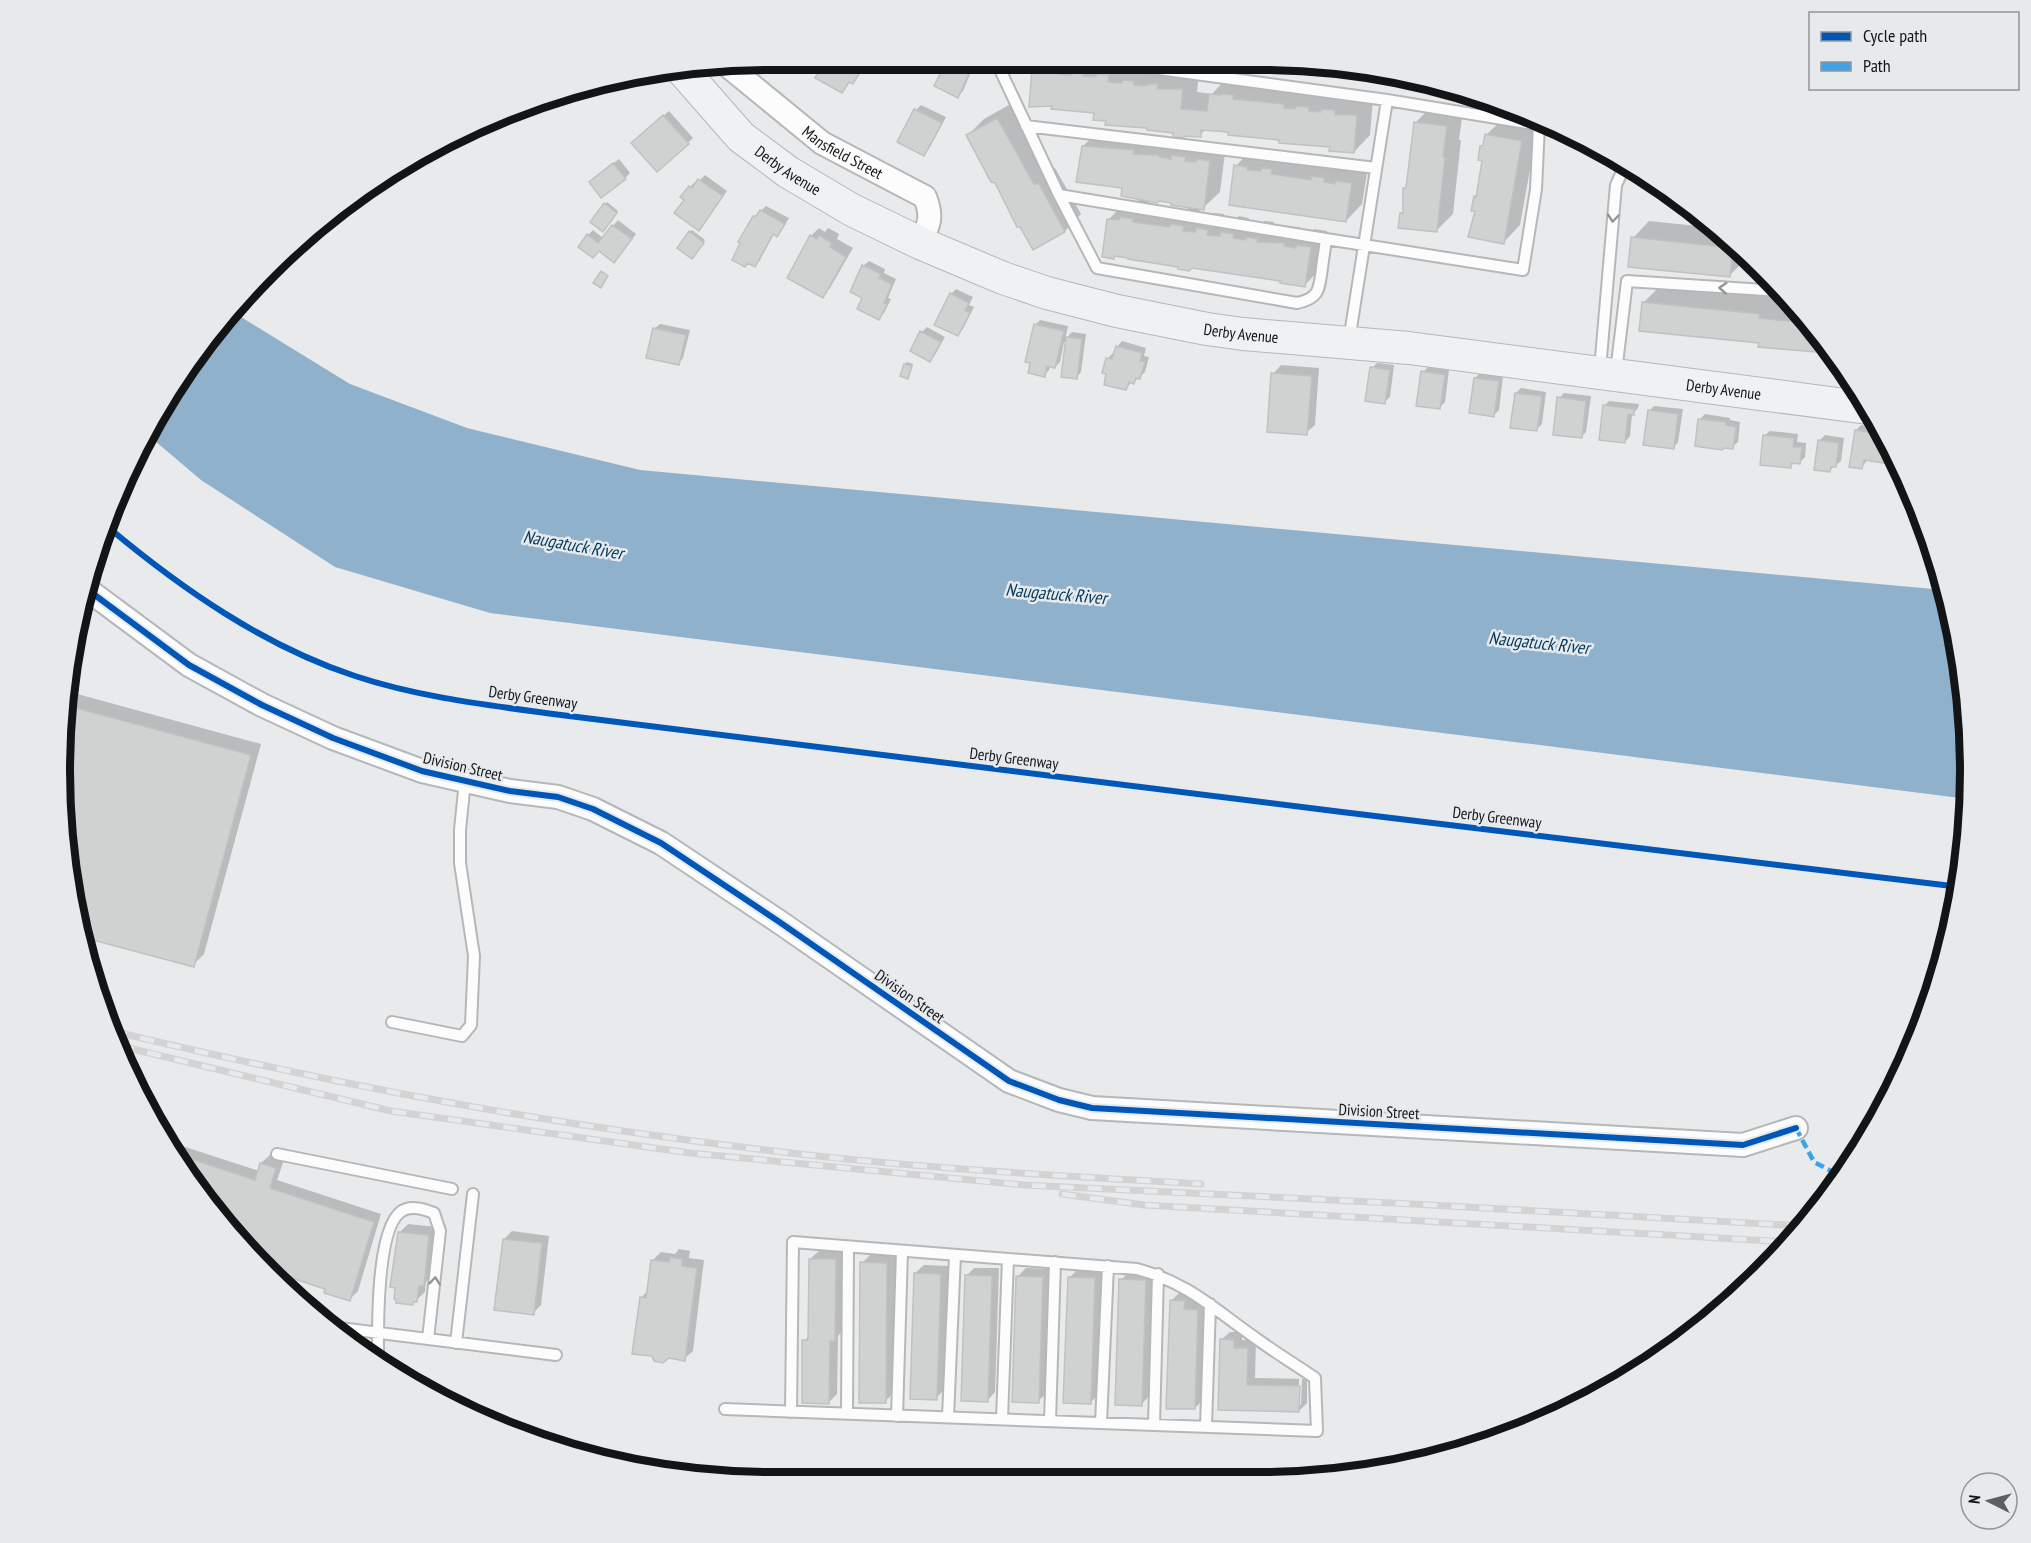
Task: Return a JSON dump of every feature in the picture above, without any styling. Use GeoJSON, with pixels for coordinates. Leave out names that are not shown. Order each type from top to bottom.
{"type":"FeatureCollection","features":[{"type":"Feature","properties":{"kind":"main road","name":"Derby Avenue"},"geometry":{"type":"LineString","coordinates":[[687,75],[741,137],[788,172],[852,210],[920,243],[1003,278],[1047,293],[1164,321],[1243,334],[1409,348],[1608,375],[1856,403]]}},
{"type":"Feature","properties":{"kind":"street","name":"Mansfield Street"},"geometry":{"type":"LineString","coordinates":[[735,72],[822,143],[925,197],[930,210],[928,226],[920,243]]}},
{"type":"Feature","properties":{"kind":"street","name":"Division Street"},"geometry":{"type":"LineString","coordinates":[[93,594],[189,665],[262,705],[333,738],[422,771],[510,791],[558,797],[593,809],[661,843],[1009,1081],[1059,1101],[1092,1108],[1743,1145],[1796,1128]]}},
{"type":"Feature","properties":{"kind":"lane"},"geometry":{"type":"LineString","coordinates":[[1000,70],[1059,195],[1097,268],[1297,303],[1308,301],[1317,294],[1321,284],[1326,239]]}},
{"type":"Feature","properties":{"kind":"lane"},"geometry":{"type":"LineString","coordinates":[[1166,70],[1387,100],[1524,123]]}},
{"type":"Feature","properties":{"kind":"lane"},"geometry":{"type":"LineString","coordinates":[[1349,342],[1387,100]]}},
{"type":"Feature","properties":{"kind":"lane"},"geometry":{"type":"LineString","coordinates":[[1026,126],[1376,168]]}},
{"type":"Feature","properties":{"kind":"lane"},"geometry":{"type":"LineString","coordinates":[[1059,195],[1523,270],[1536,189],[1539,129]]}},
{"type":"Feature","properties":{"kind":"lane"},"geometry":{"type":"LineString","coordinates":[[1608,375],[1616,185],[1622,172]]}},
{"type":"Feature","properties":{"kind":"lane"},"geometry":{"type":"LineString","coordinates":[[1608,375],[1627,281],[1769,290]]}},
{"type":"Feature","properties":{"kind":"lane"},"geometry":{"type":"LineString","coordinates":[[392,1022],[462,1036],[471,1025],[474,956],[459,862],[465,781]]}},
{"type":"Feature","properties":{"kind":"lane"},"geometry":{"type":"LineString","coordinates":[[277,1154],[452,1189]]}},
{"type":"Feature","properties":{"kind":"lane"},"geometry":{"type":"LineString","coordinates":[[456,1342],[473,1194]]}},
{"type":"Feature","properties":{"kind":"lane"},"geometry":{"type":"LineString","coordinates":[[378,1351],[384,1250],[393,1220],[405,1209],[420,1208],[434,1213],[440,1231],[428,1339]]}},
{"type":"Feature","properties":{"kind":"lane"},"geometry":{"type":"LineString","coordinates":[[725,1409],[791,1412],[948,1418],[1317,1431],[1315,1378],[1256,1339],[1196,1293],[1158,1275],[1137,1269],[1108,1266],[793,1242],[791,1412]]}},
{"type":"Feature","properties":{"kind":"lane"},"geometry":{"type":"LineString","coordinates":[[847,1414],[848,1247]]}},
{"type":"Feature","properties":{"kind":"lane"},"geometry":{"type":"LineString","coordinates":[[897,1416],[902,1251]]}},
{"type":"Feature","properties":{"kind":"lane"},"geometry":{"type":"LineString","coordinates":[[948,1418],[955,1255]]}},
{"type":"Feature","properties":{"kind":"lane"},"geometry":{"type":"LineString","coordinates":[[1002,1419],[1008,1259]]}},
{"type":"Feature","properties":{"kind":"lane"},"geometry":{"type":"LineString","coordinates":[[1050,1421],[1055,1262]]}},
{"type":"Feature","properties":{"kind":"lane"},"geometry":{"type":"LineString","coordinates":[[1101,1423],[1108,1266]]}},
{"type":"Feature","properties":{"kind":"lane"},"geometry":{"type":"LineString","coordinates":[[1154,1425],[1158,1275]]}},
{"type":"Feature","properties":{"kind":"lane"},"geometry":{"type":"LineString","coordinates":[[1206,1427],[1210,1304]]}},
{"type":"Feature","properties":{"kind":"lane"},"geometry":{"type":"LineString","coordinates":[[346,1329],[556,1355]]}},
{"type":"Feature","properties":{"kind":"water","name":"Naugatuck River"},"geometry":{"type":"Polygon","coordinates":[[[239,315],[350,384],[467,428],[640,470],[1937,589],[1955,680],[1959,726],[1959,798],[490,613],[335,567],[201,480],[154,440],[189,382],[239,315]]]}},
{"type":"Feature","properties":{"kind":"building"},"geometry":{"type":"Polygon","coordinates":[[[819,70],[861,70],[853,84],[849,82],[842,93],[815,78],[819,70]]]}},
{"type":"Feature","properties":{"kind":"building"},"geometry":{"type":"Polygon","coordinates":[[[942,70],[963,70],[969,73],[958,98],[934,86],[942,70]]]}},
{"type":"Feature","properties":{"kind":"building"},"geometry":{"type":"Polygon","coordinates":[[[1032,70],[1059,70],[1059,74],[1071,75],[1072,72],[1096,77],[1096,74],[1109,75],[1108,82],[1134,81],[1134,85],[1158,84],[1157,89],[1183,89],[1181,109],[1207,111],[1209,94],[1223,94],[1234,95],[1233,99],[1284,104],[1284,108],[1309,107],[1309,111],[1335,110],[1335,115],[1357,115],[1354,153],[1329,151],[1330,147],[1279,143],[1279,140],[1228,135],[1228,132],[1201,130],[1201,137],[1173,137],[1173,133],[1146,128],[1105,125],[1106,121],[1093,120],[1094,113],[1051,109],[1052,106],[1029,107],[1032,70]]]}},
{"type":"Feature","properties":{"kind":"building"},"geometry":{"type":"Polygon","coordinates":[[[914,109],[942,123],[924,156],[897,142],[914,109]]]}},
{"type":"Feature","properties":{"kind":"building"},"geometry":{"type":"Polygon","coordinates":[[[663,115],[689,144],[657,172],[631,143],[663,115]]]}},
{"type":"Feature","properties":{"kind":"building"},"geometry":{"type":"Polygon","coordinates":[[[997,118],[1034,184],[1039,184],[1065,232],[1033,250],[1020,227],[1017,227],[995,183],[991,182],[966,135],[997,118]]]}},
{"type":"Feature","properties":{"kind":"building"},"geometry":{"type":"Polygon","coordinates":[[[1414,122],[1447,126],[1437,232],[1398,228],[1400,213],[1403,213],[1403,188],[1406,188],[1414,122]]]}},
{"type":"Feature","properties":{"kind":"building"},"geometry":{"type":"Polygon","coordinates":[[[1485,134],[1522,141],[1504,244],[1468,237],[1475,211],[1471,211],[1474,196],[1476,197],[1482,161],[1478,160],[1480,146],[1483,146],[1485,134]]]}},
{"type":"Feature","properties":{"kind":"building"},"geometry":{"type":"Polygon","coordinates":[[[1082,146],[1134,150],[1133,154],[1158,155],[1171,159],[1171,155],[1186,157],[1185,161],[1196,162],[1197,159],[1210,161],[1204,210],[1121,196],[1122,188],[1076,182],[1082,146]]]}},
{"type":"Feature","properties":{"kind":"building"},"geometry":{"type":"Polygon","coordinates":[[[613,163],[626,179],[601,198],[589,182],[613,163]]]}},
{"type":"Feature","properties":{"kind":"building"},"geometry":{"type":"Polygon","coordinates":[[[1234,165],[1248,167],[1247,170],[1272,169],[1271,174],[1311,180],[1311,176],[1324,178],[1324,182],[1335,184],[1336,181],[1352,183],[1346,222],[1229,205],[1234,165]]]}},
{"type":"Feature","properties":{"kind":"building"},"geometry":{"type":"Polygon","coordinates":[[[698,179],[723,196],[699,231],[674,213],[684,200],[680,197],[689,186],[692,188],[698,179]]]}},
{"type":"Feature","properties":{"kind":"building"},"geometry":{"type":"Polygon","coordinates":[[[604,203],[617,213],[603,232],[590,222],[604,203]]]}},
{"type":"Feature","properties":{"kind":"building"},"geometry":{"type":"Polygon","coordinates":[[[760,210],[785,224],[777,237],[773,234],[755,267],[748,263],[745,267],[732,260],[740,243],[738,242],[753,216],[756,216],[760,210]]]}},
{"type":"Feature","properties":{"kind":"building"},"geometry":{"type":"Polygon","coordinates":[[[1120,217],[1133,219],[1133,222],[1170,227],[1170,224],[1184,226],[1183,231],[1196,232],[1196,228],[1208,230],[1207,235],[1220,236],[1221,232],[1234,234],[1233,238],[1258,239],[1257,242],[1285,243],[1284,246],[1296,248],[1296,245],[1311,247],[1305,287],[1192,268],[1189,271],[1128,258],[1102,257],[1107,219],[1119,220],[1120,217]]]}},
{"type":"Feature","properties":{"kind":"building"},"geometry":{"type":"Polygon","coordinates":[[[612,225],[632,239],[614,263],[599,251],[593,258],[578,247],[587,234],[598,243],[612,225]]]}},
{"type":"Feature","properties":{"kind":"building"},"geometry":{"type":"Polygon","coordinates":[[[689,231],[704,243],[692,259],[677,248],[689,231]]]}},
{"type":"Feature","properties":{"kind":"building"},"geometry":{"type":"Polygon","coordinates":[[[810,235],[817,239],[819,235],[832,243],[830,247],[846,257],[823,298],[787,278],[810,235]]]}},
{"type":"Feature","properties":{"kind":"building"},"geometry":{"type":"Polygon","coordinates":[[[1631,237],[1725,247],[1732,254],[1730,277],[1628,267],[1631,237]]]}},
{"type":"Feature","properties":{"kind":"building"},"geometry":{"type":"Polygon","coordinates":[[[862,265],[881,274],[879,278],[892,284],[884,303],[887,304],[879,320],[857,309],[862,298],[850,292],[862,265]]]}},
{"type":"Feature","properties":{"kind":"building"},"geometry":{"type":"Polygon","coordinates":[[[601,271],[608,276],[601,288],[593,283],[601,271]]]}},
{"type":"Feature","properties":{"kind":"building"},"geometry":{"type":"Polygon","coordinates":[[[950,293],[969,303],[965,310],[970,313],[958,336],[934,325],[950,293]]]}},
{"type":"Feature","properties":{"kind":"building"},"geometry":{"type":"Polygon","coordinates":[[[1642,302],[1760,314],[1759,318],[1797,322],[1817,346],[1816,352],[1758,347],[1759,343],[1639,331],[1642,302]]]}},
{"type":"Feature","properties":{"kind":"building"},"geometry":{"type":"Polygon","coordinates":[[[1034,324],[1064,331],[1055,368],[1047,366],[1045,377],[1028,373],[1030,363],[1025,362],[1034,324]]]}},
{"type":"Feature","properties":{"kind":"building"},"geometry":{"type":"Polygon","coordinates":[[[653,328],[686,335],[679,365],[646,358],[653,328]]]}},
{"type":"Feature","properties":{"kind":"building"},"geometry":{"type":"Polygon","coordinates":[[[920,331],[941,342],[930,362],[910,351],[920,331]]]}},
{"type":"Feature","properties":{"kind":"building"},"geometry":{"type":"Polygon","coordinates":[[[1066,337],[1082,339],[1077,379],[1061,377],[1066,337]]]}},
{"type":"Feature","properties":{"kind":"building"},"geometry":{"type":"Polygon","coordinates":[[[1116,346],[1142,353],[1140,361],[1145,362],[1140,379],[1136,378],[1134,384],[1129,382],[1126,390],[1104,385],[1106,374],[1102,373],[1106,358],[1112,359],[1116,346]]]}},
{"type":"Feature","properties":{"kind":"building"},"geometry":{"type":"Polygon","coordinates":[[[904,364],[912,366],[908,379],[900,376],[904,364]]]}},
{"type":"Feature","properties":{"kind":"building"},"geometry":{"type":"Polygon","coordinates":[[[1370,367],[1390,370],[1385,404],[1365,401],[1370,367]]]}},
{"type":"Feature","properties":{"kind":"building"},"geometry":{"type":"Polygon","coordinates":[[[1421,371],[1445,375],[1440,409],[1416,406],[1421,371]]]}},
{"type":"Feature","properties":{"kind":"building"},"geometry":{"type":"Polygon","coordinates":[[[1271,373],[1312,376],[1307,435],[1267,432],[1271,373]]]}},
{"type":"Feature","properties":{"kind":"building"},"geometry":{"type":"Polygon","coordinates":[[[1474,378],[1499,381],[1494,417],[1469,413],[1474,378]]]}},
{"type":"Feature","properties":{"kind":"building"},"geometry":{"type":"Polygon","coordinates":[[[1515,393],[1542,396],[1537,431],[1510,428],[1515,393]]]}},
{"type":"Feature","properties":{"kind":"building"},"geometry":{"type":"Polygon","coordinates":[[[1557,397],[1586,401],[1582,438],[1553,435],[1557,397]]]}},
{"type":"Feature","properties":{"kind":"building"},"geometry":{"type":"Polygon","coordinates":[[[1603,405],[1634,409],[1634,415],[1628,414],[1625,443],[1599,440],[1603,405]]]}},
{"type":"Feature","properties":{"kind":"building"},"geometry":{"type":"Polygon","coordinates":[[[1648,410],[1678,414],[1674,449],[1643,445],[1648,410]]]}},
{"type":"Feature","properties":{"kind":"building"},"geometry":{"type":"Polygon","coordinates":[[[1698,419],[1726,422],[1726,425],[1736,427],[1733,449],[1724,448],[1722,450],[1695,446],[1698,419]]]}},
{"type":"Feature","properties":{"kind":"building"},"geometry":{"type":"Polygon","coordinates":[[[1855,430],[1873,433],[1889,464],[1864,460],[1862,469],[1849,467],[1855,430]]]}},
{"type":"Feature","properties":{"kind":"building"},"geometry":{"type":"Polygon","coordinates":[[[1763,435],[1794,438],[1793,447],[1802,447],[1800,464],[1791,463],[1791,468],[1760,465],[1763,435]]]}},
{"type":"Feature","properties":{"kind":"building"},"geometry":{"type":"Polygon","coordinates":[[[1818,440],[1839,443],[1836,467],[1831,467],[1830,472],[1814,470],[1818,440]]]}},
{"type":"Feature","properties":{"kind":"building"},"geometry":{"type":"Polygon","coordinates":[[[74,707],[251,755],[194,967],[91,940],[76,863],[72,817],[70,772],[74,707]]]}},
{"type":"Feature","properties":{"kind":"building"},"geometry":{"type":"Polygon","coordinates":[[[187,1158],[255,1180],[260,1163],[276,1168],[270,1188],[374,1222],[350,1301],[324,1293],[325,1289],[285,1276],[244,1234],[187,1158]]]}},
{"type":"Feature","properties":{"kind":"building"},"geometry":{"type":"Polygon","coordinates":[[[398,1232],[429,1235],[424,1286],[419,1286],[417,1302],[413,1302],[413,1305],[396,1303],[395,1288],[390,1287],[398,1232]]]}},
{"type":"Feature","properties":{"kind":"building"},"geometry":{"type":"Polygon","coordinates":[[[503,1239],[542,1243],[534,1315],[494,1310],[503,1239]]]}},
{"type":"Feature","properties":{"kind":"building"},"geometry":{"type":"Polygon","coordinates":[[[670,1257],[682,1259],[682,1266],[697,1268],[685,1361],[669,1358],[663,1363],[654,1361],[652,1356],[632,1354],[640,1297],[646,1298],[651,1260],[669,1262],[670,1257]]]}},
{"type":"Feature","properties":{"kind":"building"},"geometry":{"type":"Polygon","coordinates":[[[809,1259],[836,1259],[835,1341],[830,1341],[829,1404],[802,1403],[802,1340],[808,1340],[809,1259]]]}},
{"type":"Feature","properties":{"kind":"building"},"geometry":{"type":"Polygon","coordinates":[[[860,1262],[887,1263],[886,1403],[859,1403],[860,1262]]]}},
{"type":"Feature","properties":{"kind":"building"},"geometry":{"type":"Polygon","coordinates":[[[914,1273],[941,1274],[937,1400],[910,1399],[914,1273]]]}},
{"type":"Feature","properties":{"kind":"building"},"geometry":{"type":"Polygon","coordinates":[[[965,1275],[992,1276],[988,1402],[961,1401],[965,1275]]]}},
{"type":"Feature","properties":{"kind":"building"},"geometry":{"type":"Polygon","coordinates":[[[1016,1276],[1043,1277],[1039,1403],[1012,1402],[1016,1276]]]}},
{"type":"Feature","properties":{"kind":"building"},"geometry":{"type":"Polygon","coordinates":[[[1068,1277],[1095,1278],[1091,1404],[1063,1403],[1068,1277]]]}},
{"type":"Feature","properties":{"kind":"building"},"geometry":{"type":"Polygon","coordinates":[[[1119,1279],[1146,1280],[1142,1406],[1115,1405],[1119,1279]]]}},
{"type":"Feature","properties":{"kind":"building"},"geometry":{"type":"Polygon","coordinates":[[[1170,1300],[1185,1301],[1184,1309],[1198,1310],[1195,1409],[1166,1409],[1170,1300]]]}},
{"type":"Feature","properties":{"kind":"building"},"geometry":{"type":"Polygon","coordinates":[[[1220,1339],[1234,1340],[1234,1348],[1248,1348],[1247,1385],[1300,1386],[1299,1412],[1218,1410],[1220,1339]]]}},
{"type":"Feature","properties":{"kind":"railway"},"geometry":{"type":"LineString","coordinates":[[121,1033],[238,1060],[409,1095],[538,1118],[669,1137],[899,1164],[1201,1184]]}},
{"type":"Feature","properties":{"kind":"railway"},"geometry":{"type":"LineString","coordinates":[[128,1048],[391,1111],[690,1153],[1024,1185],[1794,1225]]}},
{"type":"Feature","properties":{"kind":"railway"},"geometry":{"type":"LineString","coordinates":[[1062,1194],[1144,1205],[1780,1241]]}},
{"type":"Feature","properties":{"kind":"marked path"},"geometry":{"type":"LineString","coordinates":[[1796,1128],[1814,1162],[1834,1172]]}},
{"type":"Feature","properties":{"kind":"cycle path","name":"Derby Greenway"},"geometry":{"type":"LineString","coordinates":[[113,532],[195,594],[225,614],[288,649],[355,676],[428,695],[553,714],[1951,886]]}},
{"type":"Feature","properties":{"kind":"cycle path"},"geometry":{"type":"LineString","coordinates":[[93,594],[189,665],[262,705],[333,738],[422,771],[510,791],[558,797],[593,809],[661,843],[1009,1081],[1059,1100],[1092,1108],[1743,1145],[1796,1128]]}}]}
